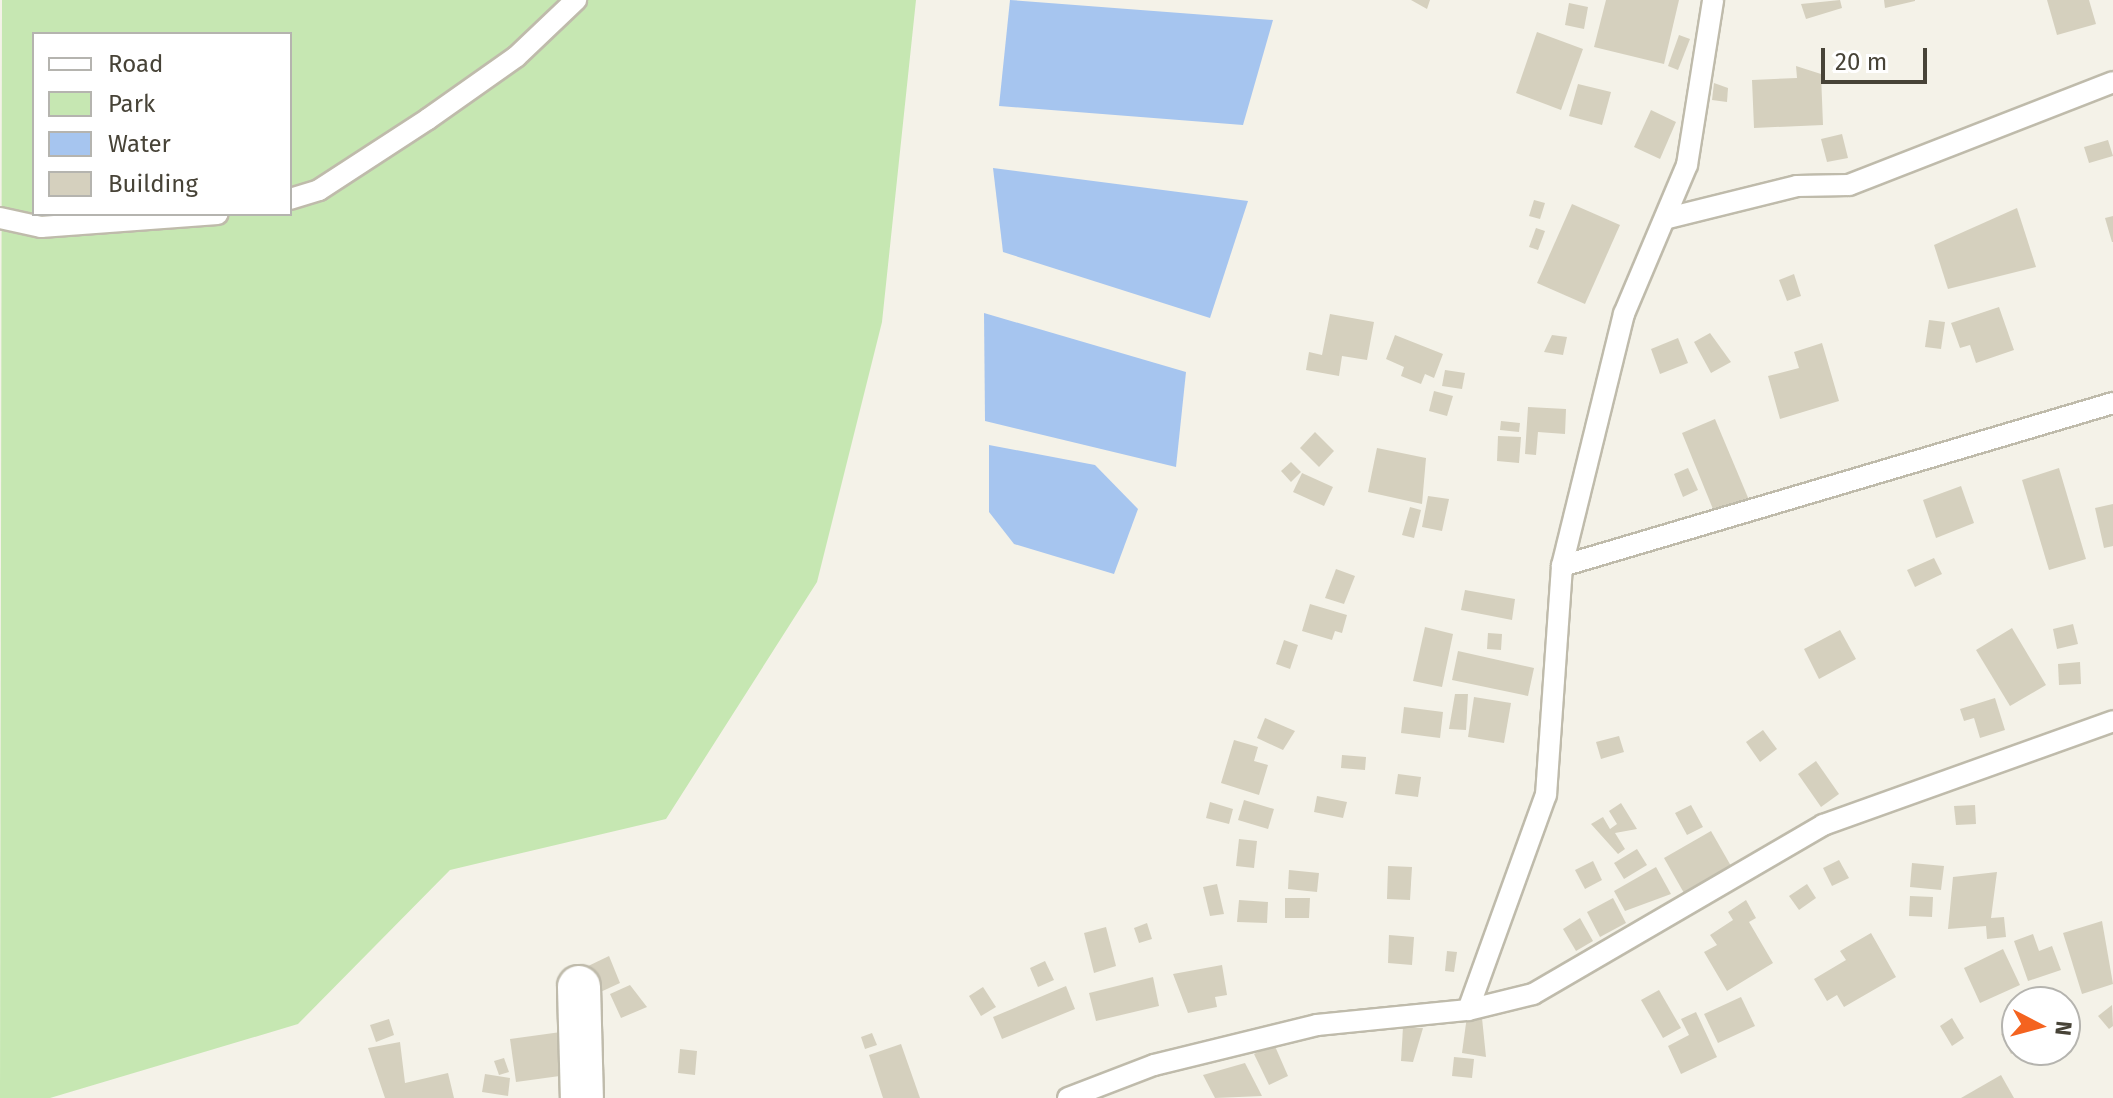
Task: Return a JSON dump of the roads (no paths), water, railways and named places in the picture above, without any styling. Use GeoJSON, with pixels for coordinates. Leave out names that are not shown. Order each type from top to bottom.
{"type":"FeatureCollection","features":[{"type":"Feature","properties":{"kind":"street"},"geometry":{"type":"LineString","coordinates":[[579,987],[582,1098]]}},
{"type":"Feature","properties":{"kind":"lane"},"geometry":{"type":"LineString","coordinates":[[292,198],[319,190],[428,119],[516,57],[576,0]]}},
{"type":"Feature","properties":{"kind":"lane"},"geometry":{"type":"LineString","coordinates":[[1468,1010],[1546,795],[1562,566],[1624,314],[1668,218],[1687,165],[1713,0]]}},
{"type":"Feature","properties":{"kind":"lane"},"geometry":{"type":"LineString","coordinates":[[1668,218],[1797,186],[1849,185],[2113,82]]}},
{"type":"Feature","properties":{"kind":"lane"},"geometry":{"type":"LineString","coordinates":[[0,218],[41,227],[191,216]]}},
{"type":"Feature","properties":{"kind":"lane"},"geometry":{"type":"LineString","coordinates":[[1562,566],[2113,403]]}},
{"type":"Feature","properties":{"kind":"lane"},"geometry":{"type":"LineString","coordinates":[[1068,1098],[1154,1065],[1317,1025],[1468,1010],[1546,989],[1823,825],[2113,721]]}},
{"type":"Feature","properties":{"kind":"water"},"geometry":{"type":"Polygon","coordinates":[[[1010,0],[1273,20],[1243,125],[999,106],[1010,0]]]}},
{"type":"Feature","properties":{"kind":"water"},"geometry":{"type":"Polygon","coordinates":[[[993,168],[1248,201],[1210,318],[1003,252],[993,168]]]}},
{"type":"Feature","properties":{"kind":"water"},"geometry":{"type":"Polygon","coordinates":[[[984,313],[1186,372],[1176,467],[985,421],[984,313]]]}},
{"type":"Feature","properties":{"kind":"water"},"geometry":{"type":"Polygon","coordinates":[[[989,445],[1095,465],[1138,509],[1114,574],[1014,544],[989,512],[989,445]]]}}]}
